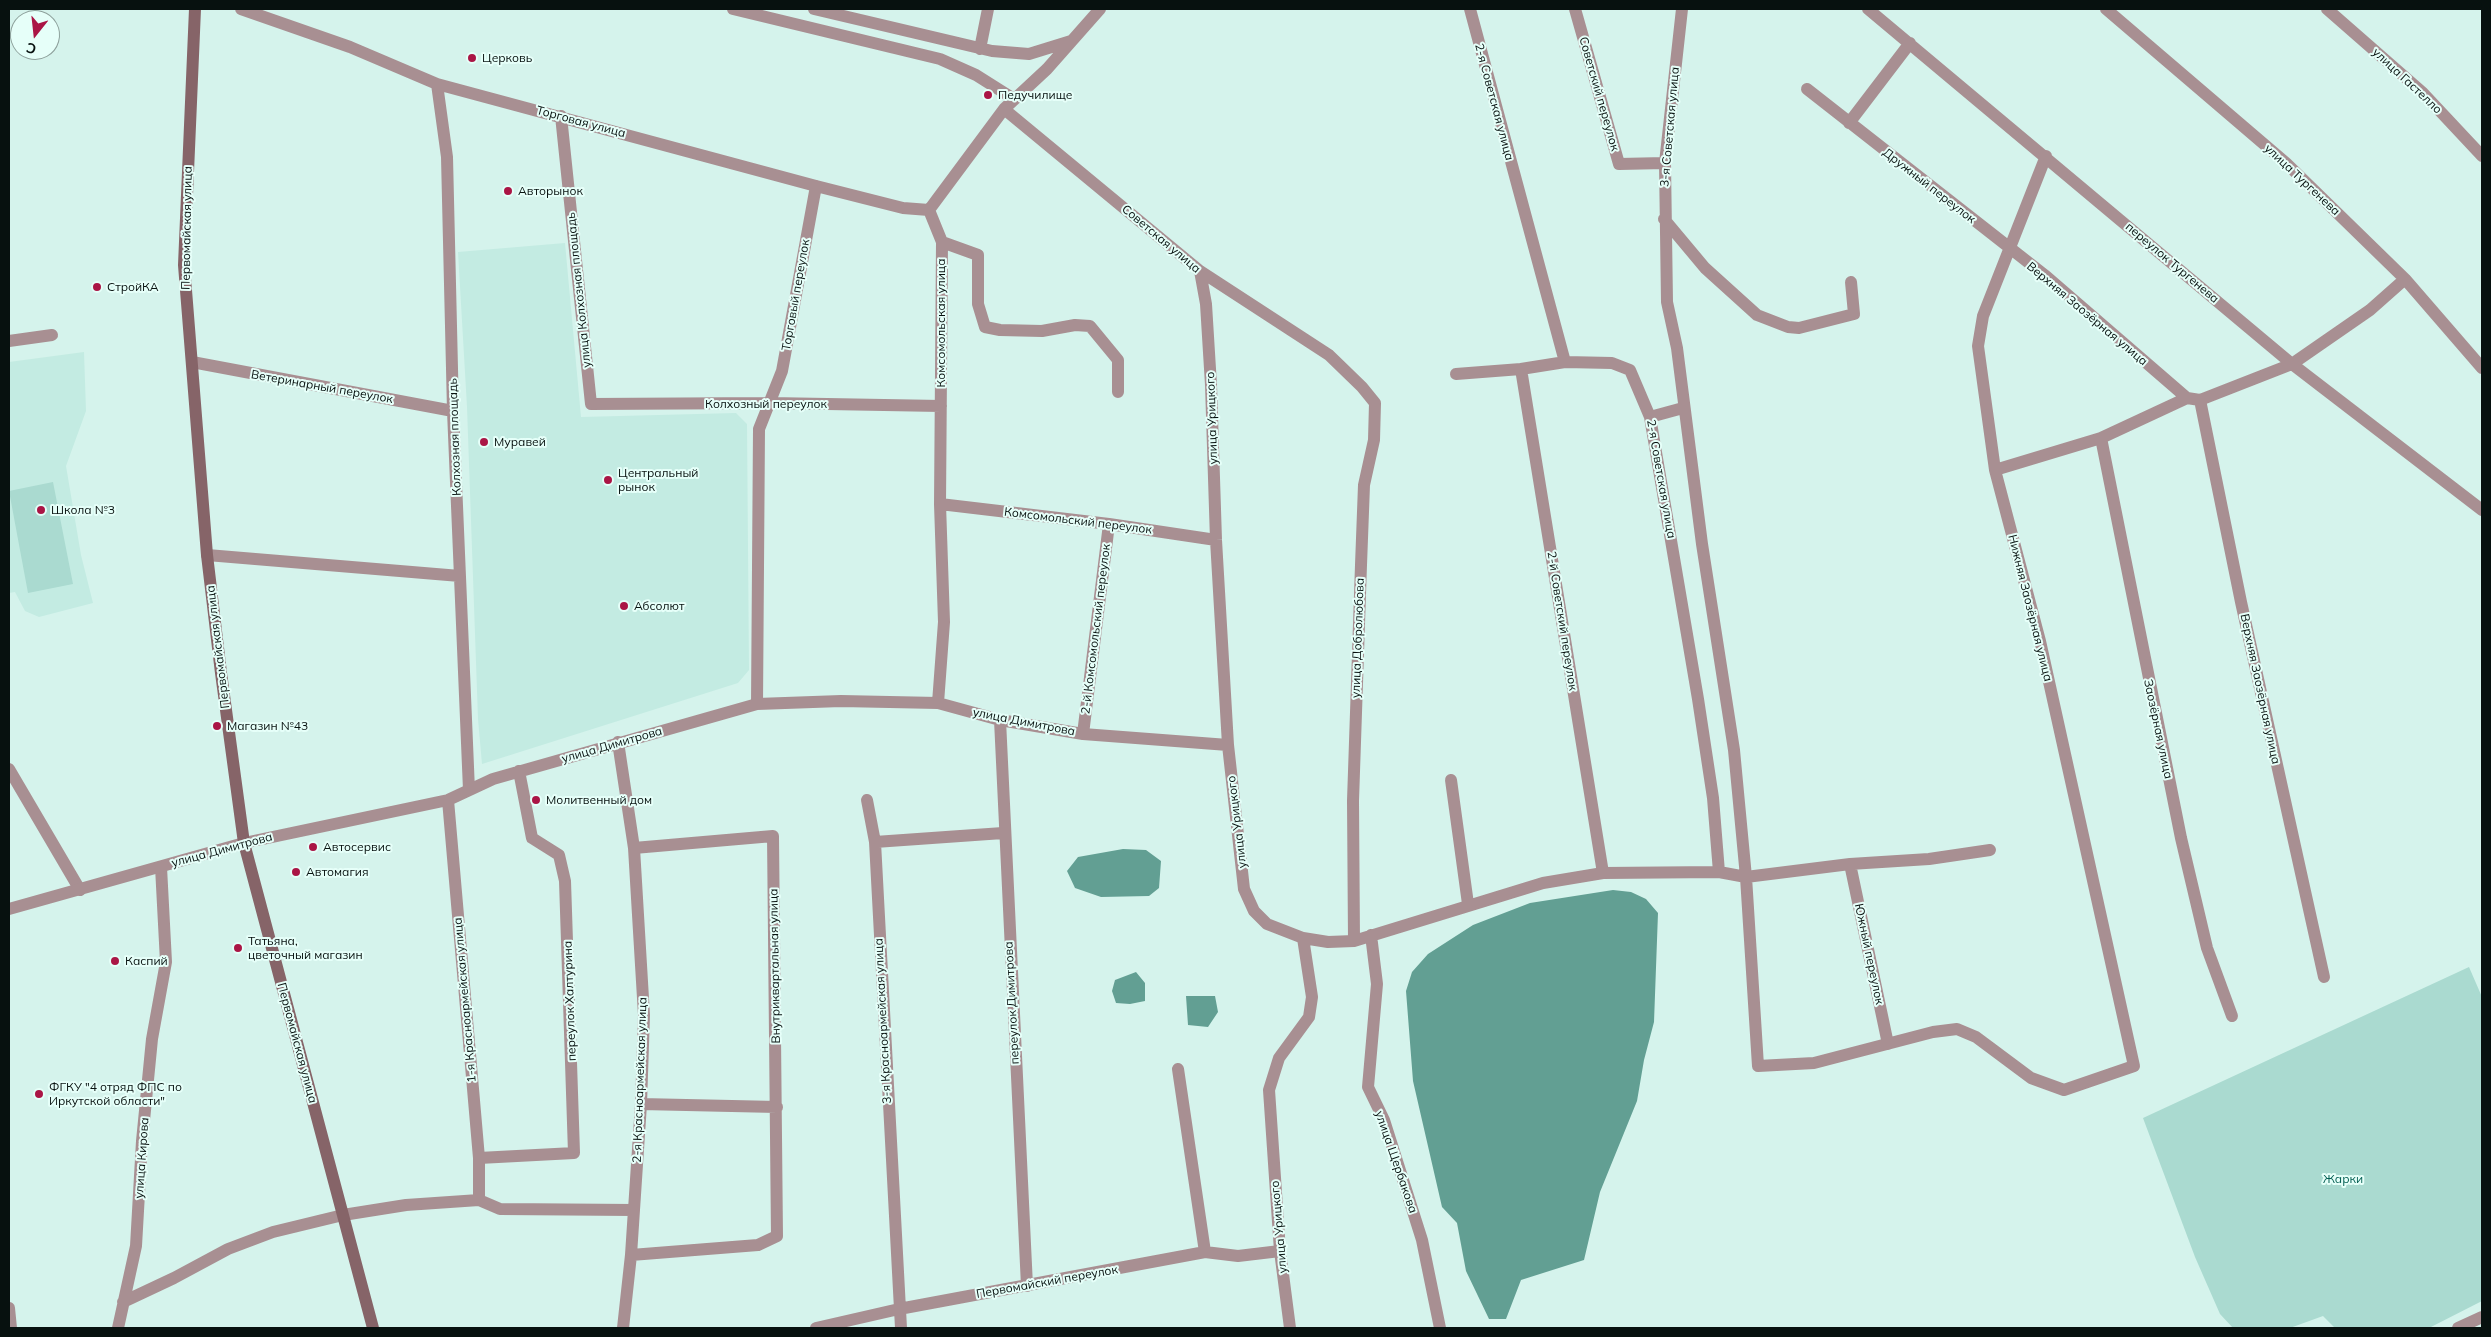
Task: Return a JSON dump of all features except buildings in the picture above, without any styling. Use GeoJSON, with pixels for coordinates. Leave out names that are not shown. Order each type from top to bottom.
{"type":"FeatureCollection","features":[{"type":"Feature","properties":{"kind":"main road","name":"Первомайская улица"},"geometry":{"type":"LineString","coordinates":[[195,9],[184,265],[207,555],[221,673],[244,843],[373,1328]]}},
{"type":"Feature","properties":{"kind":"street","name":"Торговая улица"},"geometry":{"type":"LineString","coordinates":[[240,9],[350,46],[437,84],[816,186],[903,208],[929,210]]}},
{"type":"Feature","properties":{"kind":"street"},"geometry":{"type":"LineString","coordinates":[[733,9],[940,59],[976,75],[1014,99]]}},
{"type":"Feature","properties":{"kind":"street"},"geometry":{"type":"LineString","coordinates":[[814,9],[980,48],[1029,54],[1071,41]]}},
{"type":"Feature","properties":{"kind":"street"},"geometry":{"type":"LineString","coordinates":[[980,48],[988,9]]}},
{"type":"Feature","properties":{"kind":"street"},"geometry":{"type":"LineString","coordinates":[[929,210],[1004,109],[1047,69],[1100,9]]}},
{"type":"Feature","properties":{"kind":"street","name":"2-я Советская улица"},"geometry":{"type":"LineString","coordinates":[[1470,9],[1565,362],[1612,363],[1630,370],[1650,416],[1713,798],[1720,872]]}},
{"type":"Feature","properties":{"kind":"street","name":"Советский переулок"},"geometry":{"type":"LineString","coordinates":[[1575,9],[1619,164],[1665,162]]}},
{"type":"Feature","properties":{"kind":"street","name":"3-я Советская улица"},"geometry":{"type":"LineString","coordinates":[[1682,9],[1665,162],[1664,219],[1667,302],[1677,348],[1683,408],[1734,750],[1746,877],[1758,1066],[1814,1063],[1888,1044]]}},
{"type":"Feature","properties":{"kind":"street","name":"переулок Тургенева"},"geometry":{"type":"LineString","coordinates":[[1868,9],[2046,156],[2292,364],[2482,510]]}},
{"type":"Feature","properties":{"kind":"street","name":"улица Тургенева"},"geometry":{"type":"LineString","coordinates":[[2106,9],[2286,164],[2405,279],[2482,368]]}},
{"type":"Feature","properties":{"kind":"street","name":"улица Гастелло"},"geometry":{"type":"LineString","coordinates":[[2327,9],[2423,93],[2482,156]]}},
{"type":"Feature","properties":{"kind":"street"},"geometry":{"type":"LineString","coordinates":[[1849,123],[1910,43]]}},
{"type":"Feature","properties":{"kind":"street","name":"Колхозная площадь"},"geometry":{"type":"LineString","coordinates":[[437,84],[447,157],[453,411],[469,790]]}},
{"type":"Feature","properties":{"kind":"street","name":"Дружный переулок"},"geometry":{"type":"LineString","coordinates":[[1807,89],[2009,250]]}},
{"type":"Feature","properties":{"kind":"street","name":"Советская улица"},"geometry":{"type":"LineString","coordinates":[[1004,109],[1200,271],[1329,355]]}},
{"type":"Feature","properties":{"kind":"street","name":"улица Колхозная площадь"},"geometry":{"type":"LineString","coordinates":[[561,116],[591,404]]}},
{"type":"Feature","properties":{"kind":"street","name":"Нижняя Заозёрная улица"},"geometry":{"type":"LineString","coordinates":[[1888,1044],[1933,1032],[1958,1029],[1976,1037],[2031,1078],[2064,1090],[2134,1066],[2040,641],[1995,470],[1978,346],[1983,316],[2046,156]]}},
{"type":"Feature","properties":{"kind":"street","name":"Торговый переулок"},"geometry":{"type":"LineString","coordinates":[[757,704],[759,429],[782,371],[816,186]]}},
{"type":"Feature","properties":{"kind":"street","name":"Комсомольская улица"},"geometry":{"type":"LineString","coordinates":[[929,210],[942,242],[940,504],[944,622],[938,704]]}},
{"type":"Feature","properties":{"kind":"street"},"geometry":{"type":"LineString","coordinates":[[1664,219],[1705,268],[1757,315],[1788,327],[1799,328],[1854,314],[1851,282]]}},
{"type":"Feature","properties":{"kind":"street"},"geometry":{"type":"LineString","coordinates":[[942,242],[978,255],[978,304],[986,327],[1000,330],[1042,331],[1075,325],[1090,326],[1118,360],[1118,392]]}},
{"type":"Feature","properties":{"kind":"street","name":"Верхняя Заозёрная улица"},"geometry":{"type":"LineString","coordinates":[[2009,250],[2047,277],[2187,398]]}},
{"type":"Feature","properties":{"kind":"street","name":"улица Урицкого"},"geometry":{"type":"LineString","coordinates":[[1200,271],[1206,304],[1212,385],[1216,540],[1228,745],[1244,888],[1254,911],[1268,924],[1303,938],[1312,997],[1309,1016],[1296,1038],[1278,1058],[1269,1090],[1280,1251],[1290,1328]]}},
{"type":"Feature","properties":{"kind":"street"},"geometry":{"type":"LineString","coordinates":[[1995,470],[2101,438],[2187,398],[2200,400],[2292,364],[2370,310],[2405,279]]}},
{"type":"Feature","properties":{"kind":"street"},"geometry":{"type":"LineString","coordinates":[[9,340],[52,335]]}},
{"type":"Feature","properties":{"kind":"street","name":"улица Добролюбова"},"geometry":{"type":"LineString","coordinates":[[1329,355],[1375,403],[1374,440],[1364,485],[1353,801],[1354,941]]}},
{"type":"Feature","properties":{"kind":"street","name":"Ветеринарный переулок"},"geometry":{"type":"LineString","coordinates":[[192,362],[453,411]]}},
{"type":"Feature","properties":{"kind":"street"},"geometry":{"type":"LineString","coordinates":[[1456,374],[1521,369],[1565,362]]}},
{"type":"Feature","properties":{"kind":"street","name":"2-й Советский переулок"},"geometry":{"type":"LineString","coordinates":[[1521,369],[1603,874]]}},
{"type":"Feature","properties":{"kind":"street","name":"Верхняя Заозёрная улица"},"geometry":{"type":"LineString","coordinates":[[2200,400],[2243,612],[2324,977]]}},
{"type":"Feature","properties":{"kind":"street","name":"Колхозный переулок"},"geometry":{"type":"LineString","coordinates":[[591,404],[770,402],[941,406]]}},
{"type":"Feature","properties":{"kind":"street"},"geometry":{"type":"LineString","coordinates":[[1650,416],[1683,408]]}},
{"type":"Feature","properties":{"kind":"street","name":"Заозёрная улица"},"geometry":{"type":"LineString","coordinates":[[2101,438],[2181,838],[2207,948],[2232,1016]]}},
{"type":"Feature","properties":{"kind":"street","name":"Комсомольский переулок"},"geometry":{"type":"LineString","coordinates":[[940,504],[1109,524],[1216,540]]}},
{"type":"Feature","properties":{"kind":"street","name":"2-й Комсомольский переулок"},"geometry":{"type":"LineString","coordinates":[[1083,734],[1109,524]]}},
{"type":"Feature","properties":{"kind":"street"},"geometry":{"type":"LineString","coordinates":[[207,555],[460,576]]}},
{"type":"Feature","properties":{"kind":"street","name":"улица Димитрова"},"geometry":{"type":"LineString","coordinates":[[9,909],[244,843],[448,800],[493,779],[757,704],[840,701],[938,704],[1000,720],[1083,734],[1228,745]]}},
{"type":"Feature","properties":{"kind":"street","name":"переулок Димитрова"},"geometry":{"type":"LineString","coordinates":[[1000,720],[1003,833],[1027,1286]]}},
{"type":"Feature","properties":{"kind":"street","name":"2-я Красноармейская улица"},"geometry":{"type":"LineString","coordinates":[[618,742],[634,848],[644,1016],[642,1104],[631,1255],[623,1328]]}},
{"type":"Feature","properties":{"kind":"street"},"geometry":{"type":"LineString","coordinates":[[9,769],[80,890]]}},
{"type":"Feature","properties":{"kind":"street","name":"переулок Халтурина"},"geometry":{"type":"LineString","coordinates":[[479,1158],[574,1153],[565,881],[559,855],[532,838],[519,771]]}},
{"type":"Feature","properties":{"kind":"street"},"geometry":{"type":"LineString","coordinates":[[1451,780],[1468,904]]}},
{"type":"Feature","properties":{"kind":"street","name":"1-я Красноармейская улица"},"geometry":{"type":"LineString","coordinates":[[448,800],[479,1158],[479,1200]]}},
{"type":"Feature","properties":{"kind":"street","name":"3-я Красноармейская улица"},"geometry":{"type":"LineString","coordinates":[[867,800],[875,842],[901,1328]]}},
{"type":"Feature","properties":{"kind":"street"},"geometry":{"type":"LineString","coordinates":[[875,842],[1003,833]]}},
{"type":"Feature","properties":{"kind":"street","name":"Внутриквартальная улица"},"geometry":{"type":"LineString","coordinates":[[631,1255],[758,1245],[777,1236],[773,836],[634,848]]}},
{"type":"Feature","properties":{"kind":"street"},"geometry":{"type":"LineString","coordinates":[[1303,938],[1328,942],[1354,941],[1468,904],[1542,883],[1603,874],[1720,872],[1746,877],[1850,864],[1929,859],[1990,850]]}},
{"type":"Feature","properties":{"kind":"street","name":"Южный переулок"},"geometry":{"type":"LineString","coordinates":[[1850,864],[1888,1044]]}},
{"type":"Feature","properties":{"kind":"street","name":"улица Кирова"},"geometry":{"type":"LineString","coordinates":[[118,1328],[136,1246],[142,1141],[152,1048],[166,962],[161,867]]}},
{"type":"Feature","properties":{"kind":"street","name":"улица Щербакова"},"geometry":{"type":"LineString","coordinates":[[1371,935],[1377,984],[1368,1087],[1384,1120],[1422,1240],[1440,1328]]}},
{"type":"Feature","properties":{"kind":"street"},"geometry":{"type":"LineString","coordinates":[[1178,1069],[1205,1252]]}},
{"type":"Feature","properties":{"kind":"street"},"geometry":{"type":"LineString","coordinates":[[642,1104],[777,1107]]}},
{"type":"Feature","properties":{"kind":"street"},"geometry":{"type":"LineString","coordinates":[[123,1302],[174,1278],[228,1249],[273,1232],[343,1215],[406,1205],[479,1200],[500,1209],[634,1210]]}},
{"type":"Feature","properties":{"kind":"street","name":"Первомайский переулок"},"geometry":{"type":"LineString","coordinates":[[816,1328],[899,1309],[1205,1252],[1238,1256],[1280,1251]]}},
{"type":"Feature","properties":{"kind":"street"},"geometry":{"type":"LineString","coordinates":[[9,1308],[11,1328]]}},
{"type":"Feature","properties":{"kind":"street"},"geometry":{"type":"LineString","coordinates":[[2458,1328],[2482,1317]]}},
{"type":"Feature","properties":{"kind":"shaded area","name":"Центральный рынок"},"geometry":{"type":"Polygon","coordinates":[[[565,243],[581,417],[736,413],[747,424],[749,670],[738,683],[482,764],[478,719],[467,407],[458,252],[565,243]]]}},
{"type":"Feature","properties":{"kind":"shaded area","name":"Школа №3"},"geometry":{"type":"Polygon","coordinates":[[[84,352],[86,411],[66,466],[81,555],[93,603],[39,617],[25,611],[15,592],[9,593],[9,362],[84,352]]]}},
{"type":"Feature","properties":{"kind":"shaded area"},"geometry":{"type":"Polygon","coordinates":[[[1123,849],[1146,850],[1161,861],[1159,888],[1149,896],[1101,897],[1075,888],[1067,871],[1078,857],[1123,849]]]}},
{"type":"Feature","properties":{"kind":"shaded area"},"geometry":{"type":"Polygon","coordinates":[[[1613,890],[1631,892],[1646,899],[1658,913],[1654,1022],[1644,1060],[1637,1101],[1600,1192],[1584,1260],[1521,1280],[1506,1319],[1489,1319],[1466,1271],[1457,1223],[1442,1207],[1413,1081],[1406,991],[1412,972],[1428,954],[1473,925],[1530,903],[1613,890]]]}},
{"type":"Feature","properties":{"kind":"shaded area"},"geometry":{"type":"Polygon","coordinates":[[[1136,972],[1145,983],[1145,1001],[1130,1004],[1116,1003],[1112,991],[1115,980],[1136,972]]]}},
{"type":"Feature","properties":{"kind":"shaded area"},"geometry":{"type":"Polygon","coordinates":[[[1186,996],[1215,996],[1218,1012],[1208,1027],[1188,1025],[1186,996]]]}},
{"type":"Feature","properties":{"kind":"green space"},"geometry":{"type":"Polygon","coordinates":[[[53,482],[73,584],[28,593],[9,491],[53,482]]]}},
{"type":"Feature","properties":{"kind":"green space","name":"Жарки"},"geometry":{"type":"Polygon","coordinates":[[[2469,967],[2482,997],[2482,1301],[2429,1328],[2335,1328],[2323,1316],[2290,1328],[2233,1328],[2220,1314],[2195,1257],[2143,1118],[2469,967]]]}},
{"type":"Feature","properties":{"kind":"place","name":"Церковь"},"geometry":{"type":"Point","coordinates":[472,58]}},
{"type":"Feature","properties":{"kind":"place","name":"Педучилище"},"geometry":{"type":"Point","coordinates":[988,95]}},
{"type":"Feature","properties":{"kind":"place","name":"Авторынок"},"geometry":{"type":"Point","coordinates":[508,191]}},
{"type":"Feature","properties":{"kind":"place","name":"СтройКА"},"geometry":{"type":"Point","coordinates":[97,287]}},
{"type":"Feature","properties":{"kind":"place","name":"Муравей"},"geometry":{"type":"Point","coordinates":[484,442]}},
{"type":"Feature","properties":{"kind":"place","name":"Центральный рынок"},"geometry":{"type":"Point","coordinates":[608,480]}},
{"type":"Feature","properties":{"kind":"place","name":"Школа №3"},"geometry":{"type":"Point","coordinates":[41,510]}},
{"type":"Feature","properties":{"kind":"place","name":"Абсолют"},"geometry":{"type":"Point","coordinates":[624,606]}},
{"type":"Feature","properties":{"kind":"place","name":"Магазин №43"},"geometry":{"type":"Point","coordinates":[217,726]}},
{"type":"Feature","properties":{"kind":"place","name":"Молитвенный дом"},"geometry":{"type":"Point","coordinates":[536,800]}},
{"type":"Feature","properties":{"kind":"place","name":"Автосервис"},"geometry":{"type":"Point","coordinates":[313,847]}},
{"type":"Feature","properties":{"kind":"place","name":"Автомагия"},"geometry":{"type":"Point","coordinates":[296,872]}},
{"type":"Feature","properties":{"kind":"place","name":"Татьяна, цветочный магазин"},"geometry":{"type":"Point","coordinates":[238,948]}},
{"type":"Feature","properties":{"kind":"place","name":"Каспий"},"geometry":{"type":"Point","coordinates":[115,961]}},
{"type":"Feature","properties":{"kind":"place","name":"ФГКУ \"4 отряд ФПС по Иркутской области\""},"geometry":{"type":"Point","coordinates":[39,1094]}}]}
